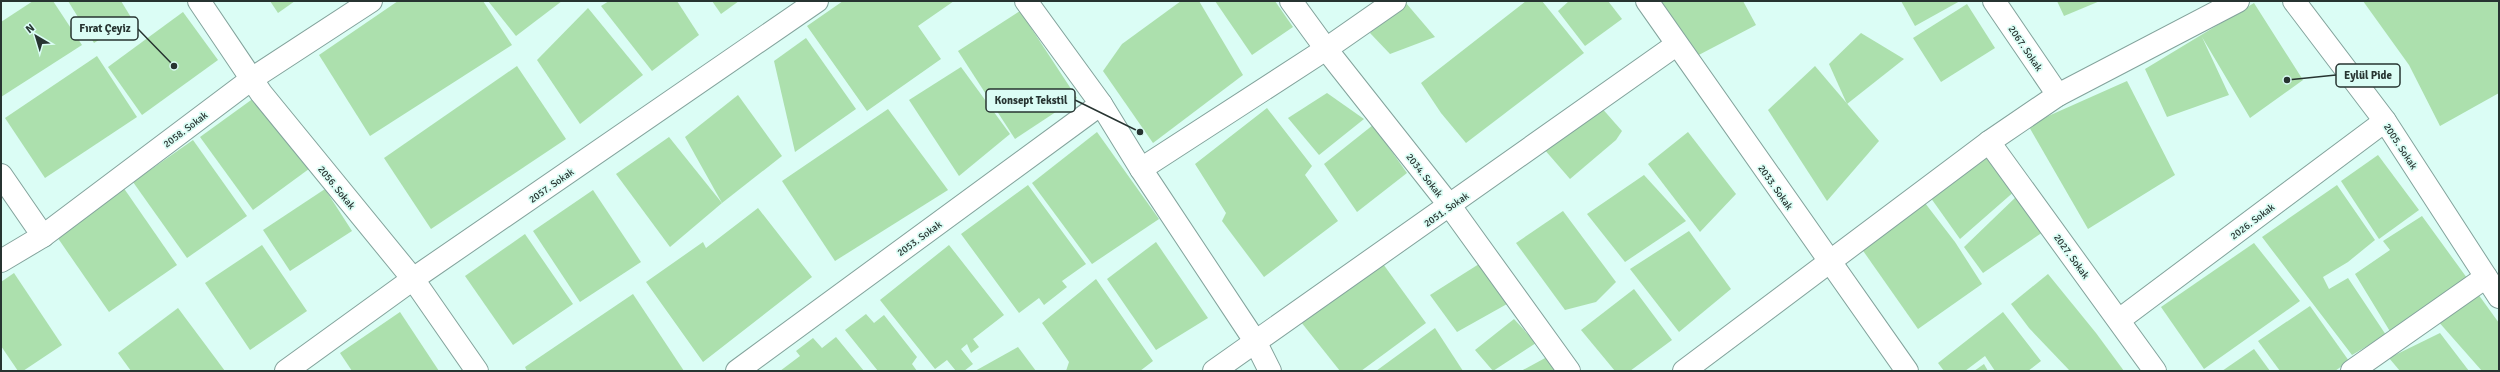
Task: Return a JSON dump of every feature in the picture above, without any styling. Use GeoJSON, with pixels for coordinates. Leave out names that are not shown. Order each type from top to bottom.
{"type":"FeatureCollection","features":[{"type":"Feature","properties":{"kind":"street","name":"2056. Sokak"},"geometry":{"type":"LineString","coordinates":[[199,1],[253,78],[261,93],[413,280],[478,371]]}},
{"type":"Feature","properties":{"kind":"street","name":"2058. Sokak"},"geometry":{"type":"LineString","coordinates":[[1,261],[43,236],[253,78],[371,1]]}},
{"type":"Feature","properties":{"kind":"street","name":"2057. Sokak"},"geometry":{"type":"LineString","coordinates":[[286,371],[413,280],[817,1]]}},
{"type":"Feature","properties":{"kind":"street"},"geometry":{"type":"LineString","coordinates":[[1026,1],[1101,104],[1140,169],[1255,341],[1270,371]]}},
{"type":"Feature","properties":{"kind":"street","name":"2034. Sokak"},"geometry":{"type":"LineString","coordinates":[[1291,1],[1326,49],[1450,206],[1569,371]]}},
{"type":"Feature","properties":{"kind":"street"},"geometry":{"type":"LineString","coordinates":[[1140,169],[1326,49],[1395,1]]}},
{"type":"Feature","properties":{"kind":"street","name":"2033. Sokak"},"geometry":{"type":"LineString","coordinates":[[1647,1],[1676,45],[1907,371]]}},
{"type":"Feature","properties":{"kind":"street","name":"2067. Sokak"},"geometry":{"type":"LineString","coordinates":[[1994,1],[2058,95]]}},
{"type":"Feature","properties":{"kind":"street"},"geometry":{"type":"LineString","coordinates":[[1684,371],[1989,142],[2058,95],[2238,1]]}},
{"type":"Feature","properties":{"kind":"street","name":"2005. Sokak"},"geometry":{"type":"LineString","coordinates":[[2294,1],[2385,122],[2499,297]]}},
{"type":"Feature","properties":{"kind":"street","name":"2051. Sokak"},"geometry":{"type":"LineString","coordinates":[[1214,371],[1450,206],[1676,45]]}},
{"type":"Feature","properties":{"kind":"street","name":"2053. Sokak"},"geometry":{"type":"LineString","coordinates":[[737,371],[1101,104]]}},
{"type":"Feature","properties":{"kind":"street","name":"2026. Sokak"},"geometry":{"type":"LineString","coordinates":[[2119,320],[2385,122]]}},
{"type":"Feature","properties":{"kind":"street","name":"2027. Sokak"},"geometry":{"type":"LineString","coordinates":[[1989,142],[2155,371]]}},
{"type":"Feature","properties":{"kind":"street"},"geometry":{"type":"LineString","coordinates":[[1,175],[43,236]]}},
{"type":"Feature","properties":{"kind":"street"},"geometry":{"type":"LineString","coordinates":[[2352,371],[2486,278]]}},
{"type":"Feature","properties":{"kind":"building"},"geometry":{"type":"Polygon","coordinates":[[[33,1],[53,1],[82,45],[1,97],[1,22],[33,1]]]}},
{"type":"Feature","properties":{"kind":"building"},"geometry":{"type":"Polygon","coordinates":[[[68,1],[121,1],[132,19],[94,43],[68,1]]]}},
{"type":"Feature","properties":{"kind":"building"},"geometry":{"type":"Polygon","coordinates":[[[270,1],[295,1],[278,13],[270,1]]]}},
{"type":"Feature","properties":{"kind":"building"},"geometry":{"type":"Polygon","coordinates":[[[398,1],[483,1],[512,45],[370,136],[319,55],[398,1]]]}},
{"type":"Feature","properties":{"kind":"building"},"geometry":{"type":"Polygon","coordinates":[[[488,1],[562,1],[516,36],[488,1]]]}},
{"type":"Feature","properties":{"kind":"building"},"geometry":{"type":"Polygon","coordinates":[[[609,1],[677,1],[699,35],[652,71],[601,6],[609,1]]]}},
{"type":"Feature","properties":{"kind":"building"},"geometry":{"type":"Polygon","coordinates":[[[712,1],[739,1],[721,14],[712,1]]]}},
{"type":"Feature","properties":{"kind":"building"},"geometry":{"type":"Polygon","coordinates":[[[843,1],[954,1],[918,26],[941,59],[867,111],[807,26],[843,1]]]}},
{"type":"Feature","properties":{"kind":"building"},"geometry":{"type":"Polygon","coordinates":[[[1181,1],[1199,1],[1243,75],[1153,143],[1103,71],[1122,44],[1181,1]]]}},
{"type":"Feature","properties":{"kind":"building"},"geometry":{"type":"Polygon","coordinates":[[[1215,1],[1275,1],[1293,27],[1252,55],[1215,1]]]}},
{"type":"Feature","properties":{"kind":"building"},"geometry":{"type":"Polygon","coordinates":[[[1526,1],[1542,1],[1584,53],[1466,143],[1441,113],[1421,83],[1526,1]]]}},
{"type":"Feature","properties":{"kind":"building"},"geometry":{"type":"Polygon","coordinates":[[[1569,1],[1608,1],[1622,19],[1585,46],[1558,11],[1569,1]]]}},
{"type":"Feature","properties":{"kind":"building"},"geometry":{"type":"Polygon","coordinates":[[[1658,1],[1743,1],[1756,25],[1693,58],[1658,1]]]}},
{"type":"Feature","properties":{"kind":"building"},"geometry":{"type":"Polygon","coordinates":[[[1901,1],[1960,1],[1915,26],[1901,1]]]}},
{"type":"Feature","properties":{"kind":"building"},"geometry":{"type":"Polygon","coordinates":[[[2057,1],[2100,1],[2064,16],[2057,1]]]}},
{"type":"Feature","properties":{"kind":"building"},"geometry":{"type":"Polygon","coordinates":[[[2363,1],[2499,1],[2499,93],[2440,126],[2409,65],[2363,1]]]}},
{"type":"Feature","properties":{"kind":"building"},"geometry":{"type":"Polygon","coordinates":[[[1406,3],[1435,37],[1390,54],[1370,33],[1406,3]]]}},
{"type":"Feature","properties":{"kind":"building"},"geometry":{"type":"Polygon","coordinates":[[[2254,3],[2303,80],[2250,118],[2202,37],[2229,95],[2167,117],[2145,69],[2254,3]]]}},
{"type":"Feature","properties":{"kind":"building"},"geometry":{"type":"Polygon","coordinates":[[[1967,4],[1995,48],[1941,82],[1913,38],[1967,4]]]}},
{"type":"Feature","properties":{"kind":"building"},"geometry":{"type":"Polygon","coordinates":[[[588,8],[643,75],[580,124],[537,60],[588,8]]]}},
{"type":"Feature","properties":{"kind":"building"},"geometry":{"type":"Polygon","coordinates":[[[1020,11],[1077,98],[1015,139],[958,51],[1020,11]]]}},
{"type":"Feature","properties":{"kind":"building"},"geometry":{"type":"Polygon","coordinates":[[[183,12],[218,60],[142,115],[108,67],[183,12]]]}},
{"type":"Feature","properties":{"kind":"building"},"geometry":{"type":"Polygon","coordinates":[[[1861,33],[1904,59],[1847,104],[1829,64],[1861,33]]]}},
{"type":"Feature","properties":{"kind":"building"},"geometry":{"type":"Polygon","coordinates":[[[806,38],[856,109],[795,152],[774,61],[806,38]]]}},
{"type":"Feature","properties":{"kind":"building"},"geometry":{"type":"Polygon","coordinates":[[[97,56],[137,117],[45,178],[5,118],[97,56]]]}},
{"type":"Feature","properties":{"kind":"building"},"geometry":{"type":"Polygon","coordinates":[[[517,66],[566,139],[431,229],[384,158],[517,66]]]}},
{"type":"Feature","properties":{"kind":"building"},"geometry":{"type":"Polygon","coordinates":[[[1815,66],[1879,141],[1827,201],[1768,110],[1815,66]]]}},
{"type":"Feature","properties":{"kind":"building"},"geometry":{"type":"Polygon","coordinates":[[[961,67],[1010,134],[959,176],[909,100],[961,67]]]}},
{"type":"Feature","properties":{"kind":"building"},"geometry":{"type":"Polygon","coordinates":[[[2127,81],[2175,175],[2088,229],[2028,125],[2127,81]]]}},
{"type":"Feature","properties":{"kind":"building"},"geometry":{"type":"Polygon","coordinates":[[[261,93],[313,166],[253,210],[200,137],[261,93]]]}},
{"type":"Feature","properties":{"kind":"building"},"geometry":{"type":"Polygon","coordinates":[[[1327,93],[1364,119],[1319,155],[1288,118],[1327,93]]]}},
{"type":"Feature","properties":{"kind":"building"},"geometry":{"type":"Polygon","coordinates":[[[738,95],[782,156],[722,203],[685,137],[738,95]]]}},
{"type":"Feature","properties":{"kind":"building"},"geometry":{"type":"Polygon","coordinates":[[[1600,106],[1622,131],[1616,140],[1570,179],[1544,149],[1600,106]]]}},
{"type":"Feature","properties":{"kind":"building"},"geometry":{"type":"Polygon","coordinates":[[[1267,108],[1312,166],[1305,175],[1338,221],[1264,277],[1222,221],[1226,213],[1195,164],[1267,108]]]}},
{"type":"Feature","properties":{"kind":"building"},"geometry":{"type":"Polygon","coordinates":[[[888,109],[948,190],[835,261],[782,181],[888,109]]]}},
{"type":"Feature","properties":{"kind":"building"},"geometry":{"type":"Polygon","coordinates":[[[1373,125],[1407,173],[1357,212],[1324,164],[1373,125]]]}},
{"type":"Feature","properties":{"kind":"building"},"geometry":{"type":"Polygon","coordinates":[[[1097,132],[1159,219],[1092,264],[1032,183],[1097,132]]]}},
{"type":"Feature","properties":{"kind":"building"},"geometry":{"type":"Polygon","coordinates":[[[1688,132],[1736,194],[1700,232],[1648,164],[1688,132]]]}},
{"type":"Feature","properties":{"kind":"building"},"geometry":{"type":"Polygon","coordinates":[[[669,137],[722,203],[670,247],[616,174],[669,137]]]}},
{"type":"Feature","properties":{"kind":"building"},"geometry":{"type":"Polygon","coordinates":[[[193,140],[247,216],[187,258],[133,182],[193,140]]]}},
{"type":"Feature","properties":{"kind":"building"},"geometry":{"type":"Polygon","coordinates":[[[1985,150],[2016,190],[1960,239],[1928,194],[1985,150]]]}},
{"type":"Feature","properties":{"kind":"building"},"geometry":{"type":"Polygon","coordinates":[[[2378,155],[2419,210],[2379,239],[2341,181],[2378,155]]]}},
{"type":"Feature","properties":{"kind":"building"},"geometry":{"type":"Polygon","coordinates":[[[1644,175],[1686,221],[1625,262],[1587,214],[1644,175]]]}},
{"type":"Feature","properties":{"kind":"building"},"geometry":{"type":"Polygon","coordinates":[[[1028,185],[1086,264],[1062,281],[1067,287],[1044,305],[1039,298],[1019,313],[961,234],[1028,185]]]}},
{"type":"Feature","properties":{"kind":"building"},"geometry":{"type":"Polygon","coordinates":[[[2337,185],[2375,240],[2348,262],[2323,277],[2329,289],[2348,278],[2386,335],[2352,355],[2262,237],[2337,185]]]}},
{"type":"Feature","properties":{"kind":"building"},"geometry":{"type":"Polygon","coordinates":[[[123,187],[177,265],[109,312],[55,234],[123,187]]]}},
{"type":"Feature","properties":{"kind":"building"},"geometry":{"type":"Polygon","coordinates":[[[325,189],[352,231],[290,271],[263,230],[325,189]]]}},
{"type":"Feature","properties":{"kind":"building"},"geometry":{"type":"Polygon","coordinates":[[[593,190],[641,262],[580,302],[533,231],[593,190]]]}},
{"type":"Feature","properties":{"kind":"building"},"geometry":{"type":"Polygon","coordinates":[[[2018,195],[2043,232],[1983,273],[1964,247],[2018,195]]]}},
{"type":"Feature","properties":{"kind":"building"},"geometry":{"type":"Polygon","coordinates":[[[1925,203],[1955,242],[1982,284],[1918,329],[1859,245],[1925,203]]]}},
{"type":"Feature","properties":{"kind":"building"},"geometry":{"type":"Polygon","coordinates":[[[758,208],[812,277],[703,362],[646,282],[703,242],[706,248],[758,208]]]}},
{"type":"Feature","properties":{"kind":"building"},"geometry":{"type":"Polygon","coordinates":[[[1563,211],[1616,282],[1596,302],[1565,310],[1516,243],[1563,211]]]}},
{"type":"Feature","properties":{"kind":"building"},"geometry":{"type":"Polygon","coordinates":[[[2422,216],[2467,278],[2391,333],[2355,274],[2390,250],[2383,241],[2422,216]]]}},
{"type":"Feature","properties":{"kind":"building"},"geometry":{"type":"Polygon","coordinates":[[[1689,231],[1731,289],[1679,332],[1630,269],[1689,231]]]}},
{"type":"Feature","properties":{"kind":"building"},"geometry":{"type":"Polygon","coordinates":[[[525,234],[573,304],[513,345],[465,276],[525,234]]]}},
{"type":"Feature","properties":{"kind":"building"},"geometry":{"type":"Polygon","coordinates":[[[1156,242],[1208,318],[1156,350],[1107,279],[1156,242]]]}},
{"type":"Feature","properties":{"kind":"building"},"geometry":{"type":"Polygon","coordinates":[[[2254,243],[2300,301],[2204,369],[2161,307],[2254,243]]]}},
{"type":"Feature","properties":{"kind":"building"},"geometry":{"type":"Polygon","coordinates":[[[262,245],[307,311],[250,350],[205,283],[262,245]]]}},
{"type":"Feature","properties":{"kind":"building"},"geometry":{"type":"Polygon","coordinates":[[[949,245],[1004,315],[973,339],[979,347],[971,353],[967,344],[961,349],[973,364],[964,371],[956,371],[947,360],[935,369],[880,300],[949,245]]]}},
{"type":"Feature","properties":{"kind":"building"},"geometry":{"type":"Polygon","coordinates":[[[1378,257],[1426,323],[1361,371],[1340,371],[1301,322],[1378,257]]]}},
{"type":"Feature","properties":{"kind":"building"},"geometry":{"type":"Polygon","coordinates":[[[1479,264],[1507,304],[1457,332],[1430,295],[1479,264]]]}},
{"type":"Feature","properties":{"kind":"building"},"geometry":{"type":"Polygon","coordinates":[[[14,273],[62,345],[23,371],[18,371],[1,346],[1,282],[14,273]]]}},
{"type":"Feature","properties":{"kind":"building"},"geometry":{"type":"Polygon","coordinates":[[[2048,274],[2096,333],[2124,371],[2070,371],[2029,328],[2011,304],[2048,274]]]}},
{"type":"Feature","properties":{"kind":"building"},"geometry":{"type":"Polygon","coordinates":[[[1096,279],[1153,361],[1140,371],[1066,371],[1069,362],[1042,323],[1096,279]]]}},
{"type":"Feature","properties":{"kind":"building"},"geometry":{"type":"Polygon","coordinates":[[[1634,289],[1672,340],[1630,371],[1615,371],[1581,330],[1634,289]]]}},
{"type":"Feature","properties":{"kind":"building"},"geometry":{"type":"Polygon","coordinates":[[[633,294],[684,371],[527,371],[525,367],[633,294]]]}},
{"type":"Feature","properties":{"kind":"building"},"geometry":{"type":"Polygon","coordinates":[[[2478,294],[2499,323],[2499,371],[2482,371],[2437,320],[2478,294]]]}},
{"type":"Feature","properties":{"kind":"building"},"geometry":{"type":"Polygon","coordinates":[[[2310,306],[2349,361],[2335,371],[2280,371],[2258,341],[2310,306]]]}},
{"type":"Feature","properties":{"kind":"building"},"geometry":{"type":"Polygon","coordinates":[[[178,308],[225,371],[131,371],[118,353],[178,308]]]}},
{"type":"Feature","properties":{"kind":"building"},"geometry":{"type":"Polygon","coordinates":[[[400,312],[439,371],[352,371],[340,353],[400,312]]]}},
{"type":"Feature","properties":{"kind":"building"},"geometry":{"type":"Polygon","coordinates":[[[2003,312],[2041,361],[2028,371],[1995,371],[1985,356],[1965,371],[1944,371],[1938,363],[2003,312]]]}},
{"type":"Feature","properties":{"kind":"building"},"geometry":{"type":"Polygon","coordinates":[[[866,314],[874,323],[884,315],[917,357],[912,364],[917,371],[878,371],[845,330],[866,314]]]}},
{"type":"Feature","properties":{"kind":"building"},"geometry":{"type":"Polygon","coordinates":[[[1514,319],[1536,343],[1493,371],[1475,350],[1514,319]]]}},
{"type":"Feature","properties":{"kind":"building"},"geometry":{"type":"Polygon","coordinates":[[[1435,328],[1463,371],[1376,371],[1435,328]]]}},
{"type":"Feature","properties":{"kind":"building"},"geometry":{"type":"Polygon","coordinates":[[[2440,333],[2469,371],[2400,371],[2389,358],[2440,333]]]}},
{"type":"Feature","properties":{"kind":"building"},"geometry":{"type":"Polygon","coordinates":[[[836,337],[864,371],[780,371],[800,356],[796,351],[813,338],[822,348],[836,337]]]}},
{"type":"Feature","properties":{"kind":"building"},"geometry":{"type":"Polygon","coordinates":[[[1018,347],[1036,371],[975,371],[1018,347]]]}},
{"type":"Feature","properties":{"kind":"building"},"geometry":{"type":"Polygon","coordinates":[[[2254,349],[2270,371],[2222,371],[2254,349]]]}},
{"type":"Feature","properties":{"kind":"building"},"geometry":{"type":"Polygon","coordinates":[[[1547,357],[1557,371],[1521,371],[1547,357]]]}},
{"type":"Feature","properties":{"kind":"building"},"geometry":{"type":"Polygon","coordinates":[[[1984,364],[1988,371],[1974,371],[1984,364]]]}},
{"type":"Feature","properties":{"kind":"place","name":"Fırat Çeyiz"},"geometry":{"type":"Point","coordinates":[174,66]}},
{"type":"Feature","properties":{"kind":"place","name":"Eylül Pide"},"geometry":{"type":"Point","coordinates":[2287,80]}},
{"type":"Feature","properties":{"kind":"place","name":"Konsept Tekstil"},"geometry":{"type":"Point","coordinates":[1140,132]}}]}
